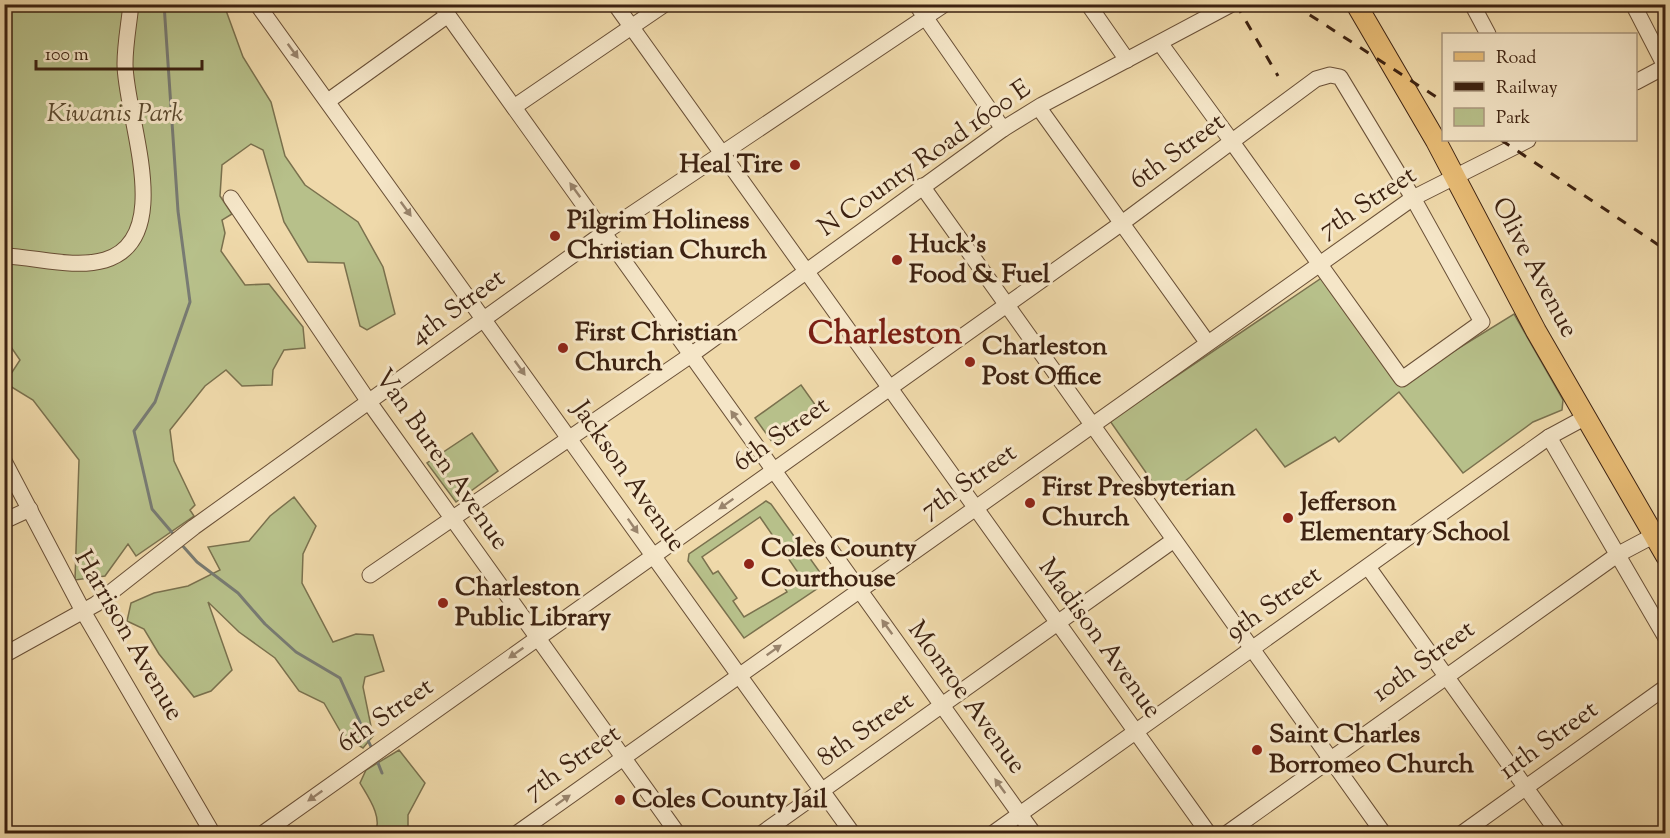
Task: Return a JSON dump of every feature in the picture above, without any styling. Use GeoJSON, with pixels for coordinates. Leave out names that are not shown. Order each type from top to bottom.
{"type":"FeatureCollection","features":[{"type":"Feature","properties":{"kind":"main road","name":"Olive Avenue"},"geometry":{"type":"LineString","coordinates":[[1356,4],[1456,178],[1519,301],[1586,417],[1660,532],[1665,556]]}},
{"type":"Feature","properties":{"kind":"main road"},"geometry":{"type":"LineString","coordinates":[[1369,4],[1382,47]]}},
{"type":"Feature","properties":{"kind":"street"},"geometry":{"type":"LineString","coordinates":[[4,256],[96,262],[118,254],[135,236],[142,219],[144,201],[125,65],[131,4]]}},
{"type":"Feature","properties":{"kind":"street","name":"Jackson Avenue"},"geometry":{"type":"LineString","coordinates":[[257,4],[570,436],[853,834]]}},
{"type":"Feature","properties":{"kind":"street"},"geometry":{"type":"LineString","coordinates":[[514,107],[624,13],[665,4]]}},
{"type":"Feature","properties":{"kind":"street"},"geometry":{"type":"LineString","coordinates":[[916,4],[1003,129]]}},
{"type":"Feature","properties":{"kind":"street","name":"4th Street"},"geometry":{"type":"LineString","coordinates":[[4,655],[84,613],[194,527],[605,232],[945,4]]}},
{"type":"Feature","properties":{"kind":"street"},"geometry":{"type":"LineString","coordinates":[[1088,4],[1127,60]]}},
{"type":"Feature","properties":{"kind":"street","name":"N County Road 1600 E"},"geometry":{"type":"LineString","coordinates":[[370,575],[691,355],[807,272],[921,186],[1003,129],[1232,4]]}},
{"type":"Feature","properties":{"kind":"street"},"geometry":{"type":"LineString","coordinates":[[1472,4],[1487,33]]}},
{"type":"Feature","properties":{"kind":"street"},"geometry":{"type":"LineString","coordinates":[[1633,4],[1665,66],[1637,81]]}},
{"type":"Feature","properties":{"kind":"street"},"geometry":{"type":"LineString","coordinates":[[328,100],[444,10]]}},
{"type":"Feature","properties":{"kind":"street","name":"Monroe Avenue"},"geometry":{"type":"LineString","coordinates":[[444,10],[1034,834]]}},
{"type":"Feature","properties":{"kind":"street","name":"Madison Avenue"},"geometry":{"type":"LineString","coordinates":[[624,13],[722,155],[1209,834]]}},
{"type":"Feature","properties":{"kind":"street"},"geometry":{"type":"LineString","coordinates":[[1160,43],[1402,379],[1482,322],[1413,198]]}},
{"type":"Feature","properties":{"kind":"street","name":"6th Street"},"geometry":{"type":"LineString","coordinates":[[262,834],[1122,223],[1316,79],[1330,75],[1340,77],[1413,198]]}},
{"type":"Feature","properties":{"kind":"street"},"geometry":{"type":"LineString","coordinates":[[1039,108],[1207,342]]}},
{"type":"Feature","properties":{"kind":"street","name":"7th Street"},"geometry":{"type":"LineString","coordinates":[[516,834],[1413,198],[1526,141]]}},
{"type":"Feature","properties":{"kind":"street"},"geometry":{"type":"LineString","coordinates":[[921,186],[1384,834]]}},
{"type":"Feature","properties":{"kind":"street","name":"Van Buren Avenue"},"geometry":{"type":"LineString","coordinates":[[231,198],[369,402],[678,834]]}},
{"type":"Feature","properties":{"kind":"street","name":"9th Street"},"geometry":{"type":"LineString","coordinates":[[992,834],[1549,437],[1586,417]]}},
{"type":"Feature","properties":{"kind":"street"},"geometry":{"type":"LineString","coordinates":[[1549,437],[1665,638]]}},
{"type":"Feature","properties":{"kind":"street","name":"Harrison Avenue"},"geometry":{"type":"LineString","coordinates":[[4,461],[84,613],[213,834]]}},
{"type":"Feature","properties":{"kind":"street"},"geometry":{"type":"LineString","coordinates":[[4,521],[30,509]]}},
{"type":"Feature","properties":{"kind":"street","name":"10th Street"},"geometry":{"type":"LineString","coordinates":[[1227,834],[1617,555],[1660,532]]}},
{"type":"Feature","properties":{"kind":"street","name":"8th Street"},"geometry":{"type":"LineString","coordinates":[[761,834],[1174,540]]}},
{"type":"Feature","properties":{"kind":"street"},"geometry":{"type":"LineString","coordinates":[[1368,567],[1559,834]]}},
{"type":"Feature","properties":{"kind":"street","name":"11th Street"},"geometry":{"type":"LineString","coordinates":[[1461,834],[1665,687]]}},
{"type":"Feature","properties":{"kind":"green space","name":"Kiwanis Park"},"geometry":{"type":"Polygon","coordinates":[[[4,5],[224,5],[243,57],[271,102],[285,156],[305,185],[358,222],[383,267],[395,314],[367,330],[360,326],[344,263],[308,262],[284,222],[263,150],[251,144],[222,165],[220,196],[232,214],[222,220],[225,233],[221,251],[245,285],[269,284],[303,327],[305,348],[284,350],[273,370],[272,385],[242,386],[226,370],[205,386],[170,430],[174,461],[195,505],[190,510],[194,516],[136,556],[128,544],[105,576],[75,580],[79,460],[33,400],[5,383],[20,360],[4,337],[4,5]]]}},
{"type":"Feature","properties":{"kind":"green space"},"geometry":{"type":"Polygon","coordinates":[[[1323,277],[1399,385],[1514,314],[1563,400],[1562,410],[1533,422],[1463,473],[1399,392],[1339,442],[1335,437],[1285,467],[1256,429],[1163,497],[1110,421],[1323,277]]]}},
{"type":"Feature","properties":{"kind":"green space"},"geometry":{"type":"Polygon","coordinates":[[[801,385],[821,413],[775,446],[755,418],[801,385]]]}},
{"type":"Feature","properties":{"kind":"green space"},"geometry":{"type":"Polygon","coordinates":[[[472,433],[498,471],[456,502],[427,463],[472,433]]]}},
{"type":"Feature","properties":{"kind":"green space"},"geometry":{"type":"Polygon","coordinates":[[[294,497],[316,526],[303,554],[302,583],[333,642],[356,634],[373,635],[384,671],[365,677],[363,687],[373,736],[363,748],[343,736],[324,703],[299,691],[275,658],[239,632],[208,602],[232,670],[211,691],[194,697],[159,654],[144,629],[127,621],[131,603],[154,593],[188,586],[220,570],[208,547],[249,541],[270,516],[294,497]]]}},
{"type":"Feature","properties":{"kind":"green space"},"geometry":{"type":"Polygon","coordinates":[[[766,501],[771,504],[824,578],[824,584],[744,638],[688,561],[689,554],[766,501]],[[760,517],[702,557],[713,574],[718,571],[737,598],[733,601],[744,617],[787,592],[783,585],[799,574],[760,517]]]}},
{"type":"Feature","properties":{"kind":"green space"},"geometry":{"type":"Polygon","coordinates":[[[399,750],[425,783],[408,815],[408,833],[375,833],[376,814],[360,783],[366,770],[399,750]]]}},
{"type":"Feature","properties":{"kind":"waterway"},"geometry":{"type":"LineString","coordinates":[[164,4],[178,211],[190,302],[155,402],[134,431],[152,509],[175,536]]}},
{"type":"Feature","properties":{"kind":"waterway"},"geometry":{"type":"LineString","coordinates":[[181,544],[197,562],[238,593],[265,624],[296,652],[340,678],[372,749]]}},
{"type":"Feature","properties":{"kind":"waterway"},"geometry":{"type":"LineString","coordinates":[[376,758],[382,773]]}},
{"type":"Feature","properties":{"kind":"railway"},"geometry":{"type":"LineString","coordinates":[[1236,4],[1278,76]]}},
{"type":"Feature","properties":{"kind":"railway"},"geometry":{"type":"LineString","coordinates":[[1293,4],[1442,101]]}},
{"type":"Feature","properties":{"kind":"railway"},"geometry":{"type":"LineString","coordinates":[[1502,141],[1666,250]]}},
{"type":"Feature","properties":{"kind":"place","name":"Heal Tire"},"geometry":{"type":"Point","coordinates":[795,165]}},
{"type":"Feature","properties":{"kind":"place","name":"Pilgrim Holiness Christian Church"},"geometry":{"type":"Point","coordinates":[555,236]}},
{"type":"Feature","properties":{"kind":"place","name":"Huck's Food & Fuel"},"geometry":{"type":"Point","coordinates":[897,260]}},
{"type":"Feature","properties":{"kind":"place","name":"First Christian Church"},"geometry":{"type":"Point","coordinates":[563,348]}},
{"type":"Feature","properties":{"kind":"place","name":"Charleston Post Office"},"geometry":{"type":"Point","coordinates":[970,362]}},
{"type":"Feature","properties":{"kind":"place","name":"First Presbyterian Church"},"geometry":{"type":"Point","coordinates":[1030,503]}},
{"type":"Feature","properties":{"kind":"place","name":"Jefferson Elementary School"},"geometry":{"type":"Point","coordinates":[1288,518]}},
{"type":"Feature","properties":{"kind":"place","name":"Coles County Courthouse"},"geometry":{"type":"Point","coordinates":[749,564]}},
{"type":"Feature","properties":{"kind":"place","name":"Charleston Public Library"},"geometry":{"type":"Point","coordinates":[443,603]}},
{"type":"Feature","properties":{"kind":"place","name":"Saint Charles Borromeo Church"},"geometry":{"type":"Point","coordinates":[1257,750]}},
{"type":"Feature","properties":{"kind":"place","name":"Coles County Jail"},"geometry":{"type":"Point","coordinates":[620,800]}},
{"type":"Feature","properties":{"kind":"district","name":"Charleston"},"geometry":{"type":"Point","coordinates":[885,335]}}]}
